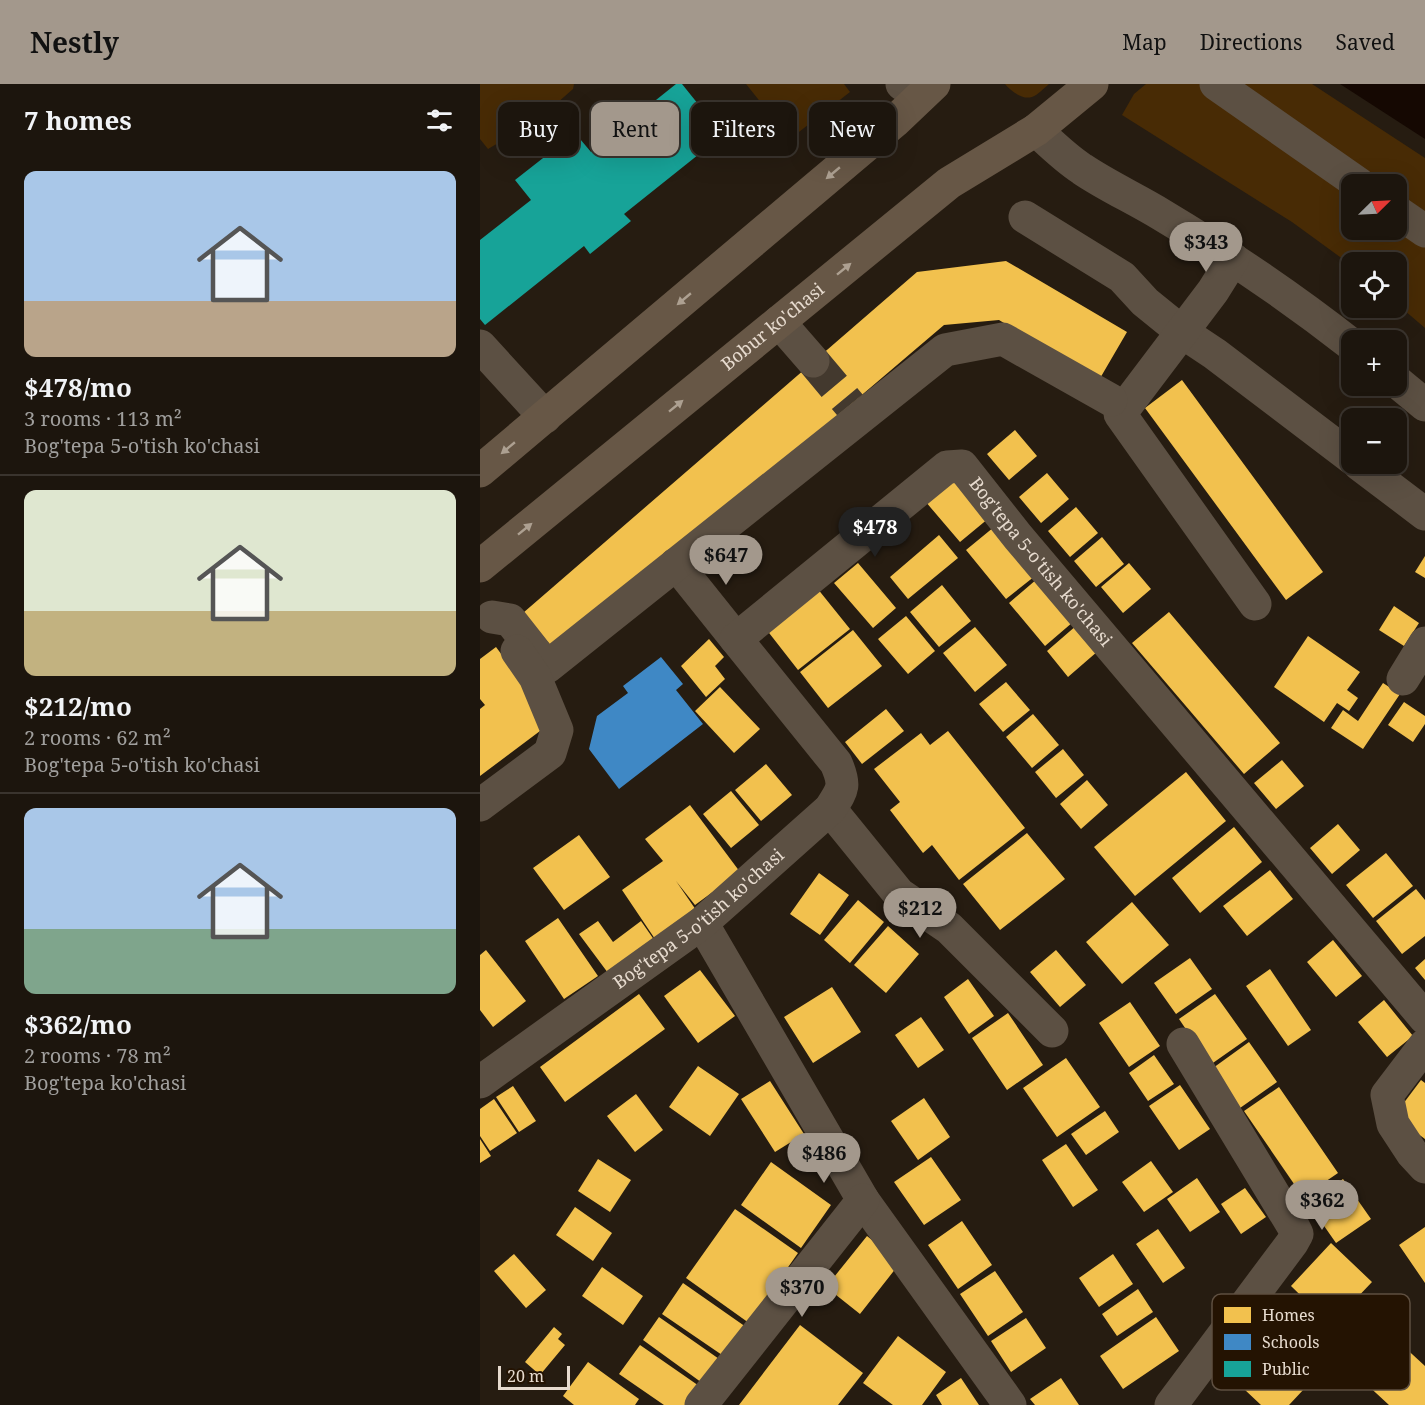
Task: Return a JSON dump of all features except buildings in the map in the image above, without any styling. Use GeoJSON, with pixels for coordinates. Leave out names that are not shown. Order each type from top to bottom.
{"type":"FeatureCollection","features":[{"type":"Feature","properties":{"kind":"main road"},"geometry":{"type":"LineString","coordinates":[[480,471],[894,122],[919,88]]}},
{"type":"Feature","properties":{"kind":"main road","name":"Bobur ko'chasi"},"geometry":{"type":"LineString","coordinates":[[484,560],[949,183],[1036,130],[1083,92]]}},
{"type":"Feature","properties":{"kind":"street"},"geometry":{"type":"LineString","coordinates":[[1216,84],[1345,174]]}},
{"type":"Feature","properties":{"kind":"street"},"geometry":{"type":"LineString","coordinates":[[1036,130],[1081,169],[1162,214],[1306,309],[1341,336]]}},
{"type":"Feature","properties":{"kind":"street"},"geometry":{"type":"LineString","coordinates":[[1024,217],[1122,277],[1145,302],[1182,332],[1215,354],[1341,450]]}},
{"type":"Feature","properties":{"kind":"street"},"geometry":{"type":"LineString","coordinates":[[1407,219],[1425,231]]}},
{"type":"Feature","properties":{"kind":"street"},"geometry":{"type":"LineString","coordinates":[[1233,260],[1213,291],[1120,414],[1256,604]]}},
{"type":"Feature","properties":{"kind":"street"},"geometry":{"type":"LineString","coordinates":[[779,322],[813,361]]}},
{"type":"Feature","properties":{"kind":"street"},"geometry":{"type":"LineString","coordinates":[[486,607],[510,620],[547,668],[676,564],[856,411],[945,350],[1003,339],[1111,400]]}},
{"type":"Feature","properties":{"kind":"street"},"geometry":{"type":"LineString","coordinates":[[480,346],[545,417]]}},
{"type":"Feature","properties":{"kind":"street"},"geometry":{"type":"LineString","coordinates":[[1407,390],[1425,405]]}},
{"type":"Feature","properties":{"kind":"street","name":"Bog'tepa 5-o'tish ko'chasi"},"geometry":{"type":"LineString","coordinates":[[480,1082],[702,923],[831,809],[842,791],[842,777],[836,763],[736,639],[947,466],[962,466],[1018,537],[1425,1018]]}},
{"type":"Feature","properties":{"kind":"street"},"geometry":{"type":"LineString","coordinates":[[1372,474],[1425,514]]}},
{"type":"Feature","properties":{"kind":"street"},"geometry":{"type":"LineString","coordinates":[[676,564],[736,639]]}},
{"type":"Feature","properties":{"kind":"street"},"geometry":{"type":"LineString","coordinates":[[480,805],[550,753],[556,730],[535,677],[486,607]]}},
{"type":"Feature","properties":{"kind":"street"},"geometry":{"type":"LineString","coordinates":[[1402,679],[1425,643]]}},
{"type":"Feature","properties":{"kind":"street"},"geometry":{"type":"LineString","coordinates":[[831,809],[899,894],[949,928],[1052,1031]]}},
{"type":"Feature","properties":{"kind":"street"},"geometry":{"type":"LineString","coordinates":[[702,923],[862,1200],[1010,1405]]}},
{"type":"Feature","properties":{"kind":"street"},"geometry":{"type":"LineString","coordinates":[[1183,1044],[1288,1217],[1296,1234],[1292,1243],[1254,1294]]}},
{"type":"Feature","properties":{"kind":"street"},"geometry":{"type":"LineString","coordinates":[[1425,1046],[1387,1095],[1393,1124],[1412,1153],[1425,1167]]}},
{"type":"Feature","properties":{"kind":"street"},"geometry":{"type":"LineString","coordinates":[[701,1405],[862,1200]]}},
{"type":"Feature","properties":{"kind":"street"},"geometry":{"type":"LineString","coordinates":[[1171,1405],[1212,1350]]}},
{"type":"Feature","properties":{"kind":"shaded area"},"geometry":{"type":"Polygon","coordinates":[[[480,84],[574,84],[573,89],[558,102],[498,102],[498,143],[488,149],[480,139],[480,84]]]}},
{"type":"Feature","properties":{"kind":"shaded area"},"geometry":{"type":"Polygon","coordinates":[[[746,84],[844,84],[850,92],[837,102],[809,102],[809,124],[797,134],[797,102],[760,102],[746,84]]]}},
{"type":"Feature","properties":{"kind":"shaded area"},"geometry":{"type":"Polygon","coordinates":[[[1005,84],[1049,84],[1036,95],[1028,98],[1017,94],[1005,84]]]}},
{"type":"Feature","properties":{"kind":"shaded area"},"geometry":{"type":"Polygon","coordinates":[[[1146,84],[1312,84],[1425,158],[1425,328],[1407,313],[1407,252],[1341,252],[1341,258],[1292,222],[1122,115],[1134,94],[1146,84]]]}},
{"type":"Feature","properties":{"kind":"shaded area"},"geometry":{"type":"Polygon","coordinates":[[[1340,84],[1425,84],[1425,139],[1340,84]]]}},
{"type":"Feature","properties":{"kind":"tunnel"},"geometry":{"type":"LineString","coordinates":[[813,361],[850,405]]}}]}
